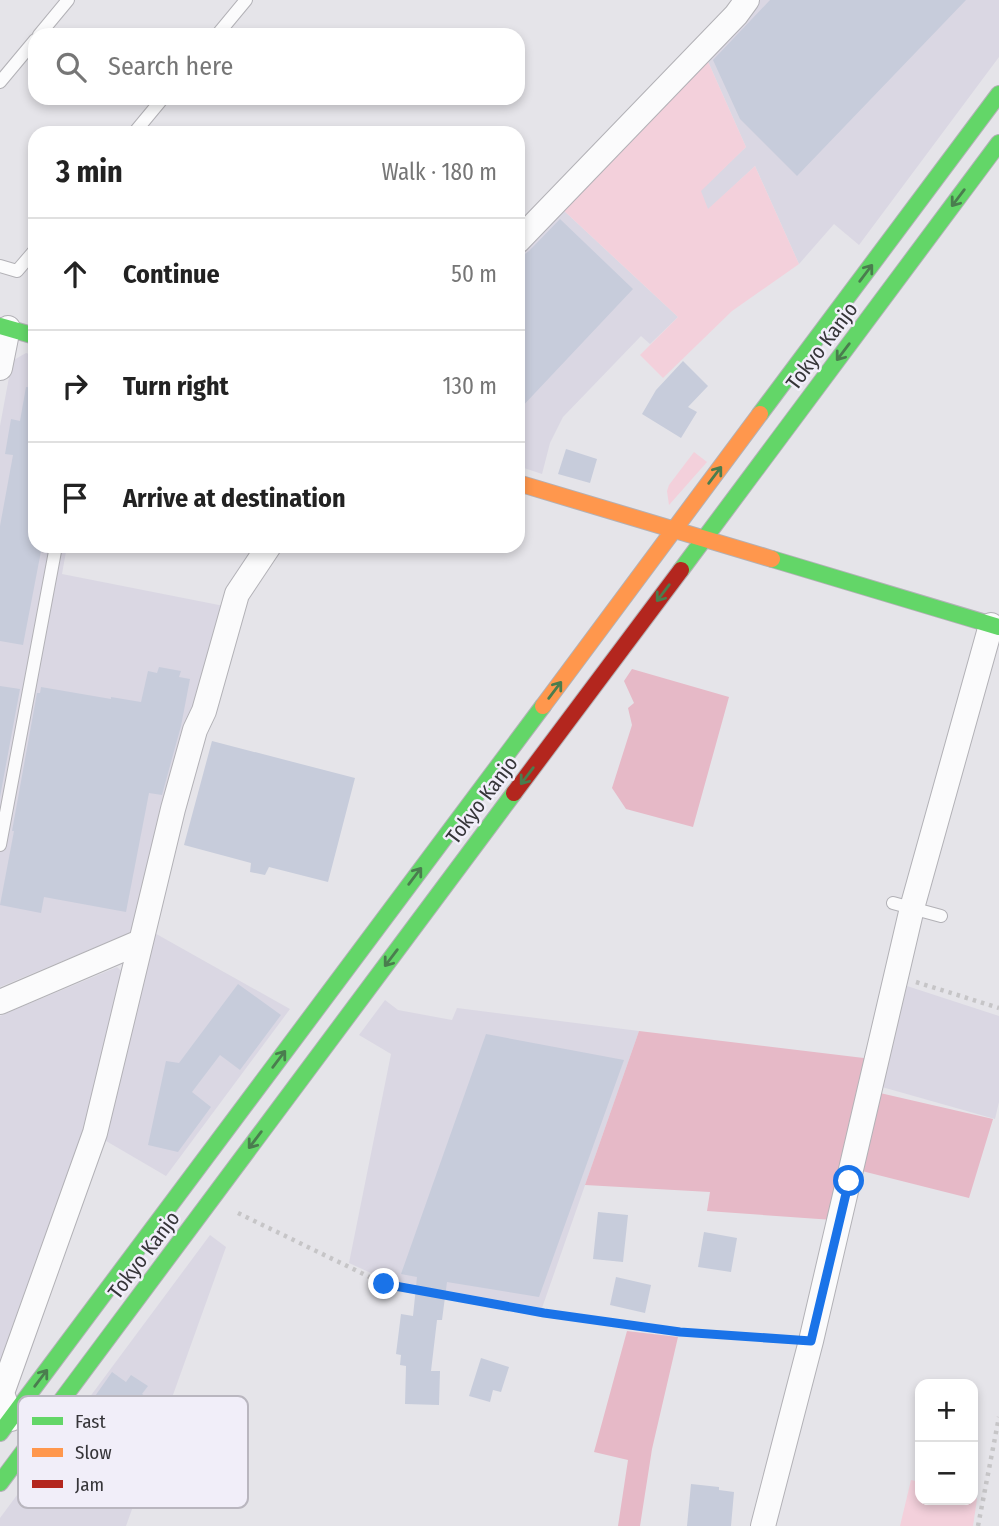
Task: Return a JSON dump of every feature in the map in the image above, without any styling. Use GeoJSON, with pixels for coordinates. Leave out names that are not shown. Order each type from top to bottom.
{"type":"FeatureCollection","features":[{"type":"Feature","properties":{"kind":"main road","name":"Tokyo Kanjo"},"geometry":{"type":"LineString","coordinates":[[27,1396],[999,94]]}},
{"type":"Feature","properties":{"kind":"main road","name":"Tokyo Kanjo"},"geometry":{"type":"LineString","coordinates":[[65,1396],[999,143]]}},
{"type":"Feature","properties":{"kind":"main road"},"geometry":{"type":"LineString","coordinates":[[4,327],[28,334]]}},
{"type":"Feature","properties":{"kind":"main road"},"geometry":{"type":"LineString","coordinates":[[525,485],[995,626]]}},
{"type":"Feature","properties":{"kind":"main road","name":"Tokyo Kanjo"},"geometry":{"type":"LineString","coordinates":[[5,1426],[18,1409]]}},
{"type":"Feature","properties":{"kind":"main road","name":"Tokyo Kanjo"},"geometry":{"type":"LineString","coordinates":[[0,1483],[18,1459]]}},
{"type":"Feature","properties":{"kind":"street"},"geometry":{"type":"LineString","coordinates":[[525,233],[736,15],[747,0]]}},
{"type":"Feature","properties":{"kind":"street"},"geometry":{"type":"LineString","coordinates":[[0,368],[4,327]]}},
{"type":"Feature","properties":{"kind":"street"},"geometry":{"type":"LineString","coordinates":[[5,1426],[2,1393],[95,1133],[173,809],[195,730],[204,712],[237,594],[264,553]]}},
{"type":"Feature","properties":{"kind":"street"},"geometry":{"type":"LineString","coordinates":[[763,1526],[811,1341],[897,976],[903,905],[995,626]]}},
{"type":"Feature","properties":{"kind":"street"},"geometry":{"type":"LineString","coordinates":[[0,1002],[140,942]]}},
{"type":"Feature","properties":{"kind":"lane"},"geometry":{"type":"LineString","coordinates":[[45,28],[68,0]]}},
{"type":"Feature","properties":{"kind":"lane"},"geometry":{"type":"LineString","coordinates":[[223,28],[246,0]]}},
{"type":"Feature","properties":{"kind":"lane"},"geometry":{"type":"LineString","coordinates":[[0,82],[28,48]]}},
{"type":"Feature","properties":{"kind":"lane"},"geometry":{"type":"LineString","coordinates":[[140,126],[157,105]]}},
{"type":"Feature","properties":{"kind":"lane"},"geometry":{"type":"LineString","coordinates":[[0,266],[17,271],[28,258]]}},
{"type":"Feature","properties":{"kind":"lane"},"geometry":{"type":"LineString","coordinates":[[0,845],[55,553]]}},
{"type":"Feature","properties":{"kind":"lane"},"geometry":{"type":"LineString","coordinates":[[903,905],[941,916]]}},
{"type":"Feature","properties":{"kind":"path"},"geometry":{"type":"LineString","coordinates":[[897,976],[999,1008]]}},
{"type":"Feature","properties":{"kind":"path"},"geometry":{"type":"LineString","coordinates":[[211,1200],[384,1284],[544,1313],[680,1332],[811,1341]]}},
{"type":"Feature","properties":{"kind":"path"},"geometry":{"type":"LineString","coordinates":[[978,1526],[999,1418]]}},
{"type":"Feature","properties":{"kind":"shaded area"},"geometry":{"type":"Polygon","coordinates":[[[760,0],[999,0],[999,57],[859,245],[834,224],[799,264],[755,166],[708,210],[700,191],[746,147],[706,57],[760,0]]]}},
{"type":"Feature","properties":{"kind":"shaded area"},"geometry":{"type":"Polygon","coordinates":[[[706,57],[746,147],[701,191],[708,209],[755,166],[799,264],[732,311],[663,378],[640,355],[678,317],[561,208],[706,57]]]}},
{"type":"Feature","properties":{"kind":"shaded area"},"geometry":{"type":"Polygon","coordinates":[[[561,208],[678,317],[650,344],[641,336],[563,417],[550,443],[542,474],[525,468],[525,247],[561,208]]]}},
{"type":"Feature","properties":{"kind":"shaded area"},"geometry":{"type":"Polygon","coordinates":[[[28,354],[28,553],[66,553],[62,574],[224,606],[137,930],[0,987],[0,426],[12,361],[28,354]]]}},
{"type":"Feature","properties":{"kind":"shaded area"},"geometry":{"type":"Polygon","coordinates":[[[694,452],[707,462],[669,505],[669,485],[694,452]]]}},
{"type":"Feature","properties":{"kind":"shaded area"},"geometry":{"type":"Polygon","coordinates":[[[632,669],[729,697],[693,827],[626,809],[612,788],[632,725],[628,708],[634,703],[624,681],[632,669]]]}},
{"type":"Feature","properties":{"kind":"shaded area"},"geometry":{"type":"Polygon","coordinates":[[[151,931],[290,1009],[166,1176],[101,1138],[151,931]]]}},
{"type":"Feature","properties":{"kind":"shaded area"},"geometry":{"type":"Polygon","coordinates":[[[117,967],[126,975],[90,1124],[0,1377],[0,1016],[117,967]]]}},
{"type":"Feature","properties":{"kind":"shaded area"},"geometry":{"type":"Polygon","coordinates":[[[907,986],[999,1016],[999,1102],[995,1119],[882,1087],[907,986]]]}},
{"type":"Feature","properties":{"kind":"shaded area"},"geometry":{"type":"Polygon","coordinates":[[[385,1000],[398,1010],[452,1020],[457,1008],[639,1031],[542,1308],[384,1279],[349,1263],[391,1054],[359,1035],[385,1000]]]}},
{"type":"Feature","properties":{"kind":"shaded area"},"geometry":{"type":"Polygon","coordinates":[[[639,1031],[872,1059],[833,1220],[707,1211],[710,1192],[585,1185],[639,1031]]]}},
{"type":"Feature","properties":{"kind":"shaded area"},"geometry":{"type":"Polygon","coordinates":[[[880,1093],[993,1119],[969,1198],[858,1170],[880,1093]]]}},
{"type":"Feature","properties":{"kind":"shaded area"},"geometry":{"type":"Polygon","coordinates":[[[210,1235],[226,1247],[173,1396],[91,1396],[210,1235]]]}},
{"type":"Feature","properties":{"kind":"shaded area"},"geometry":{"type":"Polygon","coordinates":[[[627,1331],[678,1337],[652,1449],[640,1526],[618,1526],[628,1460],[594,1452],[627,1331]]]}},
{"type":"Feature","properties":{"kind":"shaded area"},"geometry":{"type":"Polygon","coordinates":[[[911,1480],[915,1481],[915,1505],[976,1505],[973,1526],[900,1526],[911,1480]]]}},
{"type":"Feature","properties":{"kind":"shaded area"},"geometry":{"type":"Polygon","coordinates":[[[18,1494],[18,1508],[132,1508],[126,1526],[0,1526],[0,1518],[18,1494]]]}},
{"type":"Feature","properties":{"kind":"building"},"geometry":{"type":"Polygon","coordinates":[[[770,0],[966,0],[797,176],[740,119],[713,60],[770,0]]]}},
{"type":"Feature","properties":{"kind":"building"},"geometry":{"type":"Polygon","coordinates":[[[560,219],[633,289],[525,404],[525,254],[560,219]]]}},
{"type":"Feature","properties":{"kind":"building"},"geometry":{"type":"Polygon","coordinates":[[[683,361],[708,386],[688,407],[697,412],[681,438],[642,414],[656,390],[683,361]]]}},
{"type":"Feature","properties":{"kind":"building"},"geometry":{"type":"Polygon","coordinates":[[[28,387],[28,553],[41,553],[23,645],[0,641],[0,526],[13,455],[5,454],[11,419],[20,421],[28,387]]]}},
{"type":"Feature","properties":{"kind":"building"},"geometry":{"type":"Polygon","coordinates":[[[566,449],[597,459],[590,483],[558,474],[566,449]]]}},
{"type":"Feature","properties":{"kind":"building"},"geometry":{"type":"Polygon","coordinates":[[[159,667],[181,671],[179,677],[190,679],[181,726],[162,795],[149,793],[126,912],[44,897],[41,913],[0,905],[37,693],[40,693],[41,687],[141,702],[148,671],[157,673],[159,667]]]}},
{"type":"Feature","properties":{"kind":"building"},"geometry":{"type":"Polygon","coordinates":[[[0,686],[20,689],[0,797],[0,686]]]}},
{"type":"Feature","properties":{"kind":"building"},"geometry":{"type":"Polygon","coordinates":[[[212,741],[355,778],[328,882],[269,867],[265,875],[250,872],[251,863],[184,845],[212,741]]]}},
{"type":"Feature","properties":{"kind":"building"},"geometry":{"type":"Polygon","coordinates":[[[238,984],[281,1015],[240,1070],[220,1055],[192,1092],[211,1107],[178,1152],[148,1145],[166,1061],[179,1063],[238,984]]]}},
{"type":"Feature","properties":{"kind":"building"},"geometry":{"type":"Polygon","coordinates":[[[486,1034],[624,1060],[539,1297],[447,1282],[442,1320],[437,1320],[431,1371],[440,1371],[439,1405],[405,1404],[406,1366],[400,1365],[401,1355],[396,1354],[401,1314],[413,1316],[417,1277],[401,1274],[486,1034]]]}},
{"type":"Feature","properties":{"kind":"building"},"geometry":{"type":"Polygon","coordinates":[[[598,1212],[628,1215],[623,1262],[593,1259],[598,1212]]]}},
{"type":"Feature","properties":{"kind":"building"},"geometry":{"type":"Polygon","coordinates":[[[704,1232],[737,1238],[731,1272],[698,1267],[704,1232]]]}},
{"type":"Feature","properties":{"kind":"building"},"geometry":{"type":"Polygon","coordinates":[[[616,1277],[651,1285],[645,1313],[610,1305],[616,1277]]]}},
{"type":"Feature","properties":{"kind":"building"},"geometry":{"type":"Polygon","coordinates":[[[481,1358],[509,1367],[501,1392],[493,1390],[490,1402],[469,1396],[481,1358]]]}},
{"type":"Feature","properties":{"kind":"building"},"geometry":{"type":"Polygon","coordinates":[[[112,1372],[126,1382],[131,1375],[148,1386],[142,1394],[145,1396],[95,1396],[112,1372]]]}},
{"type":"Feature","properties":{"kind":"building"},"geometry":{"type":"Polygon","coordinates":[[[691,1484],[719,1487],[719,1490],[734,1492],[731,1526],[687,1526],[691,1484]]]}},
{"type":"Feature","properties":{"kind":"traffic: fast"},"geometry":{"type":"LineString","coordinates":[[760,414],[999,94]]}},
{"type":"Feature","properties":{"kind":"traffic: fast"},"geometry":{"type":"LineString","coordinates":[[681,570],[999,143]]}},
{"type":"Feature","properties":{"kind":"traffic: fast"},"geometry":{"type":"LineString","coordinates":[[0,326],[28,334]]}},
{"type":"Feature","properties":{"kind":"traffic: fast"},"geometry":{"type":"LineString","coordinates":[[772,559],[999,627]]}},
{"type":"Feature","properties":{"kind":"traffic: fast"},"geometry":{"type":"LineString","coordinates":[[28,1396],[543,706]]}},
{"type":"Feature","properties":{"kind":"traffic: fast"},"geometry":{"type":"LineString","coordinates":[[65,1396],[514,793]]}},
{"type":"Feature","properties":{"kind":"traffic: fast"},"geometry":{"type":"LineString","coordinates":[[0,1433],[18,1409]]}},
{"type":"Feature","properties":{"kind":"traffic: fast"},"geometry":{"type":"LineString","coordinates":[[0,1483],[18,1459]]}},
{"type":"Feature","properties":{"kind":"traffic: slow"},"geometry":{"type":"LineString","coordinates":[[543,706],[760,414]]}},
{"type":"Feature","properties":{"kind":"traffic: slow"},"geometry":{"type":"LineString","coordinates":[[525,485],[772,559]]}},
{"type":"Feature","properties":{"kind":"traffic: jam"},"geometry":{"type":"LineString","coordinates":[[514,793],[681,570]]}},
{"type":"Feature","properties":{"kind":"route"},"geometry":{"type":"LineString","coordinates":[[384,1284],[544,1313],[680,1332],[811,1341],[849,1181]]}}]}
